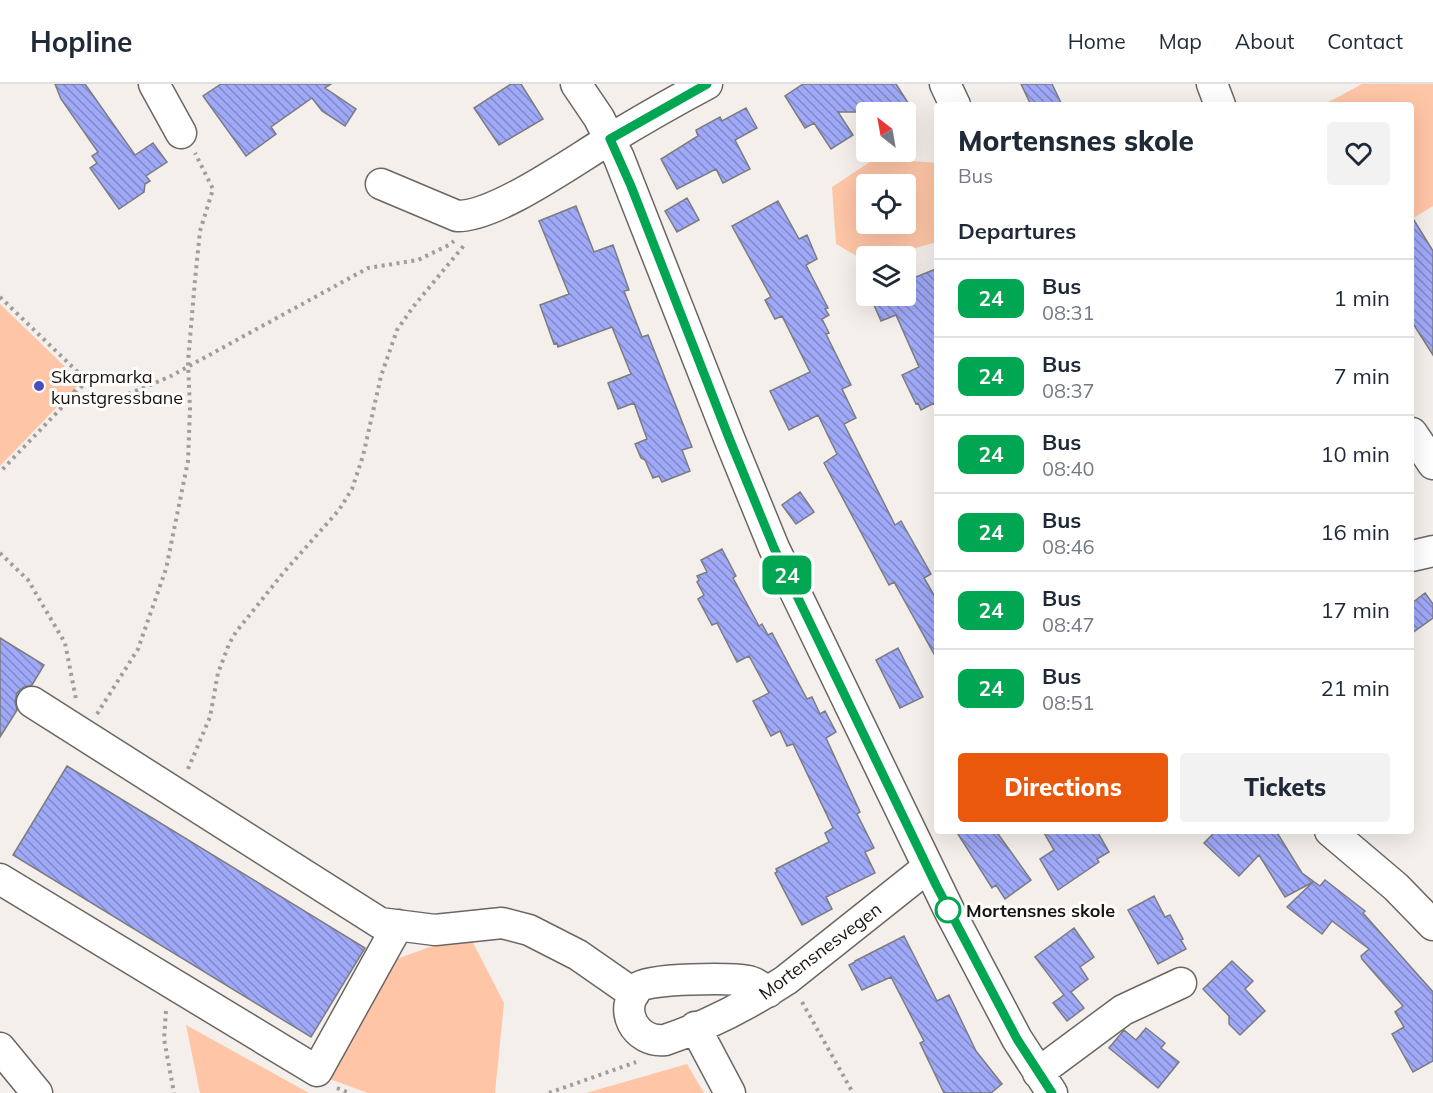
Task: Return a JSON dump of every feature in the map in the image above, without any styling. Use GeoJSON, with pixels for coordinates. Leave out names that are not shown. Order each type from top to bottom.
{"type":"FeatureCollection","features":[{"type":"Feature","properties":{"kind":"street"},"geometry":{"type":"LineString","coordinates":[[154,84],[181,133]]}},
{"type":"Feature","properties":{"kind":"street"},"geometry":{"type":"LineString","coordinates":[[576,84],[599,118],[631,186],[724,427],[774,548],[927,868],[999,1006],[1045,1083],[1122,1010],[1180,982]]}},
{"type":"Feature","properties":{"kind":"street"},"geometry":{"type":"LineString","coordinates":[[381,184],[461,214],[512,198],[707,84]]}},
{"type":"Feature","properties":{"kind":"street"},"geometry":{"type":"LineString","coordinates":[[945,84],[954,102]]}},
{"type":"Feature","properties":{"kind":"street"},"geometry":{"type":"LineString","coordinates":[[1212,84],[1219,102]]}},
{"type":"Feature","properties":{"kind":"street"},"geometry":{"type":"LineString","coordinates":[[1414,436],[1433,464]]}},
{"type":"Feature","properties":{"kind":"street"},"geometry":{"type":"LineString","coordinates":[[1414,556],[1433,551]]}},
{"type":"Feature","properties":{"kind":"street"},"geometry":{"type":"LineString","coordinates":[[32,702],[380,923],[435,930],[502,923],[530,930],[578,955],[634,994]]}},
{"type":"Feature","properties":{"kind":"street"},"geometry":{"type":"LineString","coordinates":[[1334,834],[1396,886],[1433,925]]}},
{"type":"Feature","properties":{"kind":"street","name":"Mortensnesvegen"},"geometry":{"type":"LineString","coordinates":[[684,1032],[768,992],[927,868]]}},
{"type":"Feature","properties":{"kind":"street"},"geometry":{"type":"LineString","coordinates":[[0,879],[317,1071],[398,925]]}},
{"type":"Feature","properties":{"kind":"street"},"geometry":{"type":"LineString","coordinates":[[730,1093],[684,1032],[657,1041],[636,1030],[630,1013],[634,994],[643,984],[657,981],[708,980],[747,981],[768,992]]}},
{"type":"Feature","properties":{"kind":"street"},"geometry":{"type":"LineString","coordinates":[[0,1048],[37,1093]]}},
{"type":"Feature","properties":{"kind":"path"},"geometry":{"type":"LineString","coordinates":[[83,735],[138,649],[166,569],[188,460],[189,367],[200,231],[213,189],[200,160],[181,133]]}},
{"type":"Feature","properties":{"kind":"path"},"geometry":{"type":"LineString","coordinates":[[75,391],[82,399],[92,403],[152,384],[189,367],[368,268],[418,260],[449,245],[467,230],[461,214]]}},
{"type":"Feature","properties":{"kind":"path"},"geometry":{"type":"LineString","coordinates":[[177,795],[210,717],[218,673],[229,644],[284,572],[326,526],[352,489],[363,456],[381,376],[397,330],[412,307],[471,236],[461,214]]}},
{"type":"Feature","properties":{"kind":"path"},"geometry":{"type":"LineString","coordinates":[[0,297],[87,381],[0,472]]}},
{"type":"Feature","properties":{"kind":"path"},"geometry":{"type":"LineString","coordinates":[[0,553],[28,580],[65,643],[83,735]]}},
{"type":"Feature","properties":{"kind":"path"},"geometry":{"type":"LineString","coordinates":[[174,1093],[164,1040],[166,1005],[178,987]]}},
{"type":"Feature","properties":{"kind":"path"},"geometry":{"type":"LineString","coordinates":[[799,998],[853,1093]]}},
{"type":"Feature","properties":{"kind":"shaded area"},"geometry":{"type":"Polygon","coordinates":[[[1362,84],[1433,84],[1433,206],[1414,218],[1414,102],[1329,102],[1362,84]]]}},
{"type":"Feature","properties":{"kind":"shaded area"},"geometry":{"type":"Polygon","coordinates":[[[870,162],[934,163],[934,243],[916,248],[916,246],[856,246],[856,256],[836,244],[832,187],[870,162]]]}},
{"type":"Feature","properties":{"kind":"shaded area","name":"Skarpmarka kunstgressbane"},"geometry":{"type":"Polygon","coordinates":[[[0,304],[81,382],[0,466],[0,304]]]}},
{"type":"Feature","properties":{"kind":"shaded area"},"geometry":{"type":"Polygon","coordinates":[[[468,933],[504,1003],[495,1093],[368,1093],[324,1077],[394,960],[468,933]]]}},
{"type":"Feature","properties":{"kind":"shaded area"},"geometry":{"type":"Polygon","coordinates":[[[186,1025],[309,1093],[200,1093],[186,1025]]]}},
{"type":"Feature","properties":{"kind":"shaded area"},"geometry":{"type":"Polygon","coordinates":[[[687,1064],[704,1093],[586,1093],[687,1064]]]}},
{"type":"Feature","properties":{"kind":"building"},"geometry":{"type":"Polygon","coordinates":[[[55,84],[85,84],[135,155],[153,143],[167,162],[146,176],[150,181],[145,184],[144,192],[119,209],[90,168],[97,163],[92,156],[98,152],[61,99],[55,84]]]}},
{"type":"Feature","properties":{"kind":"building"},"geometry":{"type":"Polygon","coordinates":[[[221,84],[331,84],[325,88],[356,109],[345,126],[322,111],[312,98],[271,127],[276,134],[246,156],[203,96],[221,84]]]}},
{"type":"Feature","properties":{"kind":"building"},"geometry":{"type":"Polygon","coordinates":[[[511,84],[521,84],[543,119],[499,145],[474,108],[511,84]]]}},
{"type":"Feature","properties":{"kind":"building"},"geometry":{"type":"Polygon","coordinates":[[[803,84],[896,84],[908,102],[856,102],[856,112],[838,112],[853,135],[831,149],[814,123],[805,128],[785,96],[803,84]]]}},
{"type":"Feature","properties":{"kind":"building"},"geometry":{"type":"Polygon","coordinates":[[[1021,84],[1052,84],[1061,102],[1030,102],[1021,84]]]}},
{"type":"Feature","properties":{"kind":"building"},"geometry":{"type":"Polygon","coordinates":[[[746,108],[757,128],[735,140],[750,169],[723,183],[716,169],[677,189],[661,159],[698,136],[696,130],[720,117],[722,121],[746,108]]]}},
{"type":"Feature","properties":{"kind":"building"},"geometry":{"type":"Polygon","coordinates":[[[687,198],[699,220],[677,232],[665,211],[687,198]]]}},
{"type":"Feature","properties":{"kind":"building"},"geometry":{"type":"Polygon","coordinates":[[[778,201],[799,239],[807,235],[817,259],[806,265],[828,308],[825,309],[829,315],[822,319],[829,333],[826,334],[851,385],[842,389],[856,418],[844,424],[895,525],[901,521],[931,574],[924,578],[934,595],[934,654],[894,582],[889,585],[824,463],[837,454],[818,415],[789,430],[770,391],[810,372],[782,316],[775,319],[765,300],[771,297],[732,226],[778,201]]]}},
{"type":"Feature","properties":{"kind":"building"},"geometry":{"type":"Polygon","coordinates":[[[576,206],[594,252],[613,245],[629,290],[624,291],[642,337],[648,335],[692,447],[682,450],[690,471],[662,482],[659,476],[653,478],[635,444],[647,439],[634,403],[618,409],[608,383],[631,374],[612,327],[558,347],[557,343],[554,344],[540,305],[569,294],[539,221],[576,206]]]}},
{"type":"Feature","properties":{"kind":"building"},"geometry":{"type":"Polygon","coordinates":[[[1414,220],[1433,251],[1433,355],[1414,325],[1414,220]]]}},
{"type":"Feature","properties":{"kind":"building"},"geometry":{"type":"Polygon","coordinates":[[[934,270],[934,403],[921,410],[902,375],[919,367],[896,315],[881,321],[874,306],[916,306],[916,277],[934,270]]]}},
{"type":"Feature","properties":{"kind":"building"},"geometry":{"type":"Polygon","coordinates":[[[800,492],[814,512],[796,524],[782,505],[800,492]]]}},
{"type":"Feature","properties":{"kind":"building"},"geometry":{"type":"Polygon","coordinates":[[[722,549],[736,576],[733,578],[759,626],[762,624],[768,635],[772,633],[807,699],[812,697],[820,714],[825,711],[836,732],[826,738],[860,812],[857,814],[874,848],[865,852],[875,873],[826,897],[832,909],[802,925],[775,873],[776,869],[829,842],[825,833],[833,828],[793,744],[787,746],[780,731],[771,736],[753,701],[769,693],[749,656],[737,662],[717,623],[712,625],[698,599],[704,595],[697,582],[699,580],[697,576],[707,572],[701,560],[722,549]]]}},
{"type":"Feature","properties":{"kind":"building"},"geometry":{"type":"Polygon","coordinates":[[[1425,593],[1433,604],[1433,618],[1414,632],[1414,601],[1425,593]]]}},
{"type":"Feature","properties":{"kind":"building"},"geometry":{"type":"Polygon","coordinates":[[[0,638],[44,665],[32,685],[24,687],[17,693],[15,702],[17,710],[0,737],[0,638]]]}},
{"type":"Feature","properties":{"kind":"building"},"geometry":{"type":"Polygon","coordinates":[[[898,648],[923,697],[900,708],[876,660],[898,648]]]}},
{"type":"Feature","properties":{"kind":"building"},"geometry":{"type":"Polygon","coordinates":[[[67,766],[365,948],[311,1037],[13,855],[67,766]]]}},
{"type":"Feature","properties":{"kind":"building"},"geometry":{"type":"Polygon","coordinates":[[[958,834],[998,834],[1031,880],[1005,899],[996,885],[992,888],[958,834]]]}},
{"type":"Feature","properties":{"kind":"building"},"geometry":{"type":"Polygon","coordinates":[[[1045,834],[1099,834],[1109,852],[1097,859],[1099,862],[1058,890],[1040,859],[1054,850],[1045,834]]]}},
{"type":"Feature","properties":{"kind":"building"},"geometry":{"type":"Polygon","coordinates":[[[1213,834],[1278,834],[1302,873],[1320,886],[1325,880],[1365,911],[1363,913],[1433,992],[1433,1061],[1413,1072],[1392,1034],[1404,1027],[1395,1012],[1403,1006],[1362,959],[1361,956],[1369,949],[1332,921],[1322,934],[1287,907],[1313,882],[1285,897],[1259,855],[1239,876],[1204,843],[1213,834]]]}},
{"type":"Feature","properties":{"kind":"building"},"geometry":{"type":"Polygon","coordinates":[[[1154,896],[1165,917],[1170,915],[1186,949],[1158,964],[1128,910],[1154,896]]]}},
{"type":"Feature","properties":{"kind":"building"},"geometry":{"type":"Polygon","coordinates":[[[1074,928],[1094,957],[1080,967],[1088,979],[1071,992],[1084,1008],[1067,1021],[1053,1003],[1064,995],[1035,957],[1074,928]]]}},
{"type":"Feature","properties":{"kind":"building"},"geometry":{"type":"Polygon","coordinates":[[[904,936],[937,1001],[949,995],[976,1051],[1002,1084],[991,1093],[944,1093],[920,1043],[924,1041],[891,977],[862,990],[849,965],[904,936]]]}},
{"type":"Feature","properties":{"kind":"building"},"geometry":{"type":"Polygon","coordinates":[[[1232,961],[1253,981],[1245,989],[1265,1011],[1240,1035],[1229,1024],[1229,1016],[1203,989],[1232,961]]]}},
{"type":"Feature","properties":{"kind":"building"},"geometry":{"type":"Polygon","coordinates":[[[1146,1028],[1165,1043],[1161,1048],[1179,1062],[1158,1088],[1109,1048],[1124,1030],[1136,1040],[1146,1028]]]}},
{"type":"Feature","properties":{"kind":"bus line","name":"24"},"geometry":{"type":"LineString","coordinates":[[707,84],[610,139],[631,186],[774,548],[936,885],[1017,1039],[1052,1093]]}},
{"type":"Feature","properties":{"kind":"place","name":"Skarpmarka kunstgressbane"},"geometry":{"type":"Point","coordinates":[39,386]}},
{"type":"Feature","properties":{"kind":"place","name":"Mortensnes skole"},"geometry":{"type":"Point","coordinates":[948,910]}}]}
